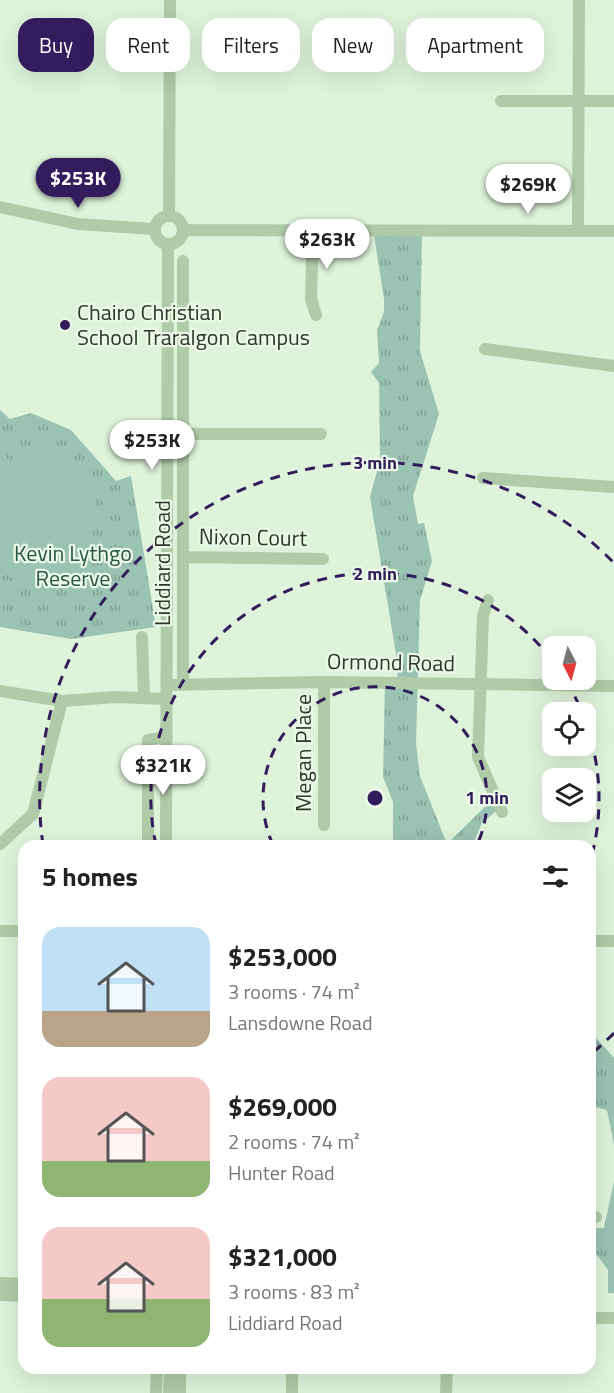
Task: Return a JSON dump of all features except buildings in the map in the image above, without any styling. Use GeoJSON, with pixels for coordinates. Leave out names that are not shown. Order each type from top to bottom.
{"type":"FeatureCollection","features":[{"type":"Feature","properties":{"kind":"street"},"geometry":{"type":"LineString","coordinates":[[169,215],[170,0]]}},
{"type":"Feature","properties":{"kind":"street"},"geometry":{"type":"LineString","coordinates":[[578,230],[579,0]]}},
{"type":"Feature","properties":{"kind":"street"},"geometry":{"type":"LineString","coordinates":[[501,101],[614,101]]}},
{"type":"Feature","properties":{"kind":"street"},"geometry":{"type":"LineString","coordinates":[[0,207],[78,224],[154,229]]}},
{"type":"Feature","properties":{"kind":"street"},"geometry":{"type":"LineString","coordinates":[[169,215],[177,218],[183,230],[180,238],[168,244],[160,241],[154,229],[157,221],[169,215]]}},
{"type":"Feature","properties":{"kind":"street"},"geometry":{"type":"LineString","coordinates":[[313,229],[311,299],[316,315]]}},
{"type":"Feature","properties":{"kind":"street"},"geometry":{"type":"LineString","coordinates":[[183,230],[614,231]]}},
{"type":"Feature","properties":{"kind":"street","name":"Liddiard Road"},"geometry":{"type":"LineString","coordinates":[[166,840],[168,244]]}},
{"type":"Feature","properties":{"kind":"street","name":"Liddiard Road"},"geometry":{"type":"LineString","coordinates":[[183,261],[183,684]]}},
{"type":"Feature","properties":{"kind":"street"},"geometry":{"type":"LineString","coordinates":[[485,349],[614,366]]}},
{"type":"Feature","properties":{"kind":"street"},"geometry":{"type":"LineString","coordinates":[[183,434],[321,434]]}},
{"type":"Feature","properties":{"kind":"street"},"geometry":{"type":"LineString","coordinates":[[483,478],[614,487]]}},
{"type":"Feature","properties":{"kind":"street","name":"Nixon Court"},"geometry":{"type":"LineString","coordinates":[[183,557],[323,559]]}},
{"type":"Feature","properties":{"kind":"street"},"geometry":{"type":"LineString","coordinates":[[488,600],[483,616],[478,757],[502,812]]}},
{"type":"Feature","properties":{"kind":"street","name":"Liddiard Road"},"geometry":{"type":"LineString","coordinates":[[142,637],[144,697]]}},
{"type":"Feature","properties":{"kind":"street","name":"Ormond Road"},"geometry":{"type":"LineString","coordinates":[[167,685],[324,682],[614,686]]}},
{"type":"Feature","properties":{"kind":"street","name":"Megan Place"},"geometry":{"type":"LineString","coordinates":[[324,682],[324,825]]}},
{"type":"Feature","properties":{"kind":"street"},"geometry":{"type":"LineString","coordinates":[[0,691],[62,701],[144,697],[167,699]]}},
{"type":"Feature","properties":{"kind":"street"},"geometry":{"type":"LineString","coordinates":[[0,844],[33,814],[62,701]]}},
{"type":"Feature","properties":{"kind":"street"},"geometry":{"type":"LineString","coordinates":[[148,840],[148,740],[167,736]]}},
{"type":"Feature","properties":{"kind":"street"},"geometry":{"type":"LineString","coordinates":[[0,930],[18,931]]}},
{"type":"Feature","properties":{"kind":"street"},"geometry":{"type":"LineString","coordinates":[[596,941],[614,941]]}},
{"type":"Feature","properties":{"kind":"street"},"geometry":{"type":"LineString","coordinates":[[0,1283],[18,1284]]}},
{"type":"Feature","properties":{"kind":"street"},"geometry":{"type":"LineString","coordinates":[[0,1295],[18,1296]]}},
{"type":"Feature","properties":{"kind":"street"},"geometry":{"type":"LineString","coordinates":[[596,1318],[614,1318]]}},
{"type":"Feature","properties":{"kind":"street"},"geometry":{"type":"LineString","coordinates":[[156,1393],[157,1374]]}},
{"type":"Feature","properties":{"kind":"street"},"geometry":{"type":"LineString","coordinates":[[169,1393],[170,1374]]}},
{"type":"Feature","properties":{"kind":"street"},"geometry":{"type":"LineString","coordinates":[[180,1374],[180,1393]]}},
{"type":"Feature","properties":{"kind":"street"},"geometry":{"type":"LineString","coordinates":[[292,1374],[292,1393]]}},
{"type":"Feature","properties":{"kind":"street"},"geometry":{"type":"LineString","coordinates":[[446,1393],[447,1374]]}},
{"type":"Feature","properties":{"kind":"green space"},"geometry":{"type":"Polygon","coordinates":[[[373,229],[422,230],[420,351],[439,414],[413,496],[418,524],[424,523],[432,561],[420,600],[416,744],[420,776],[445,840],[393,840],[393,802],[383,777],[385,683],[397,683],[398,666],[370,497],[380,460],[379,383],[371,372],[379,363],[377,330],[384,312],[373,229]]]}},
{"type":"Feature","properties":{"kind":"green space","name":"Kevin Lythgo Reserve"},"geometry":{"type":"Polygon","coordinates":[[[0,410],[10,419],[31,413],[71,430],[116,481],[131,476],[156,627],[71,639],[0,627],[0,410]]]}},
{"type":"Feature","properties":{"kind":"green space"},"geometry":{"type":"Polygon","coordinates":[[[42,452],[68,460],[85,478],[94,503],[94,529],[82,552],[60,567],[25,570],[16,582],[0,569],[0,453],[10,460],[42,452]]]}},
{"type":"Feature","properties":{"kind":"green space"},"geometry":{"type":"Polygon","coordinates":[[[494,798],[500,808],[482,823],[475,840],[451,840],[494,798]]]}},
{"type":"Feature","properties":{"kind":"green space"},"geometry":{"type":"Polygon","coordinates":[[[596,1038],[614,1058],[614,1145],[607,1110],[596,1107],[596,1038]]]}},
{"type":"Feature","properties":{"kind":"green space"},"geometry":{"type":"Polygon","coordinates":[[[614,1181],[614,1293],[608,1293],[608,1270],[596,1253],[596,1228],[604,1228],[614,1181]]]}},
{"type":"Feature","properties":{"kind":"place","name":"Chairo Christian School Traralgon Campus"},"geometry":{"type":"Point","coordinates":[65,325]}}]}
